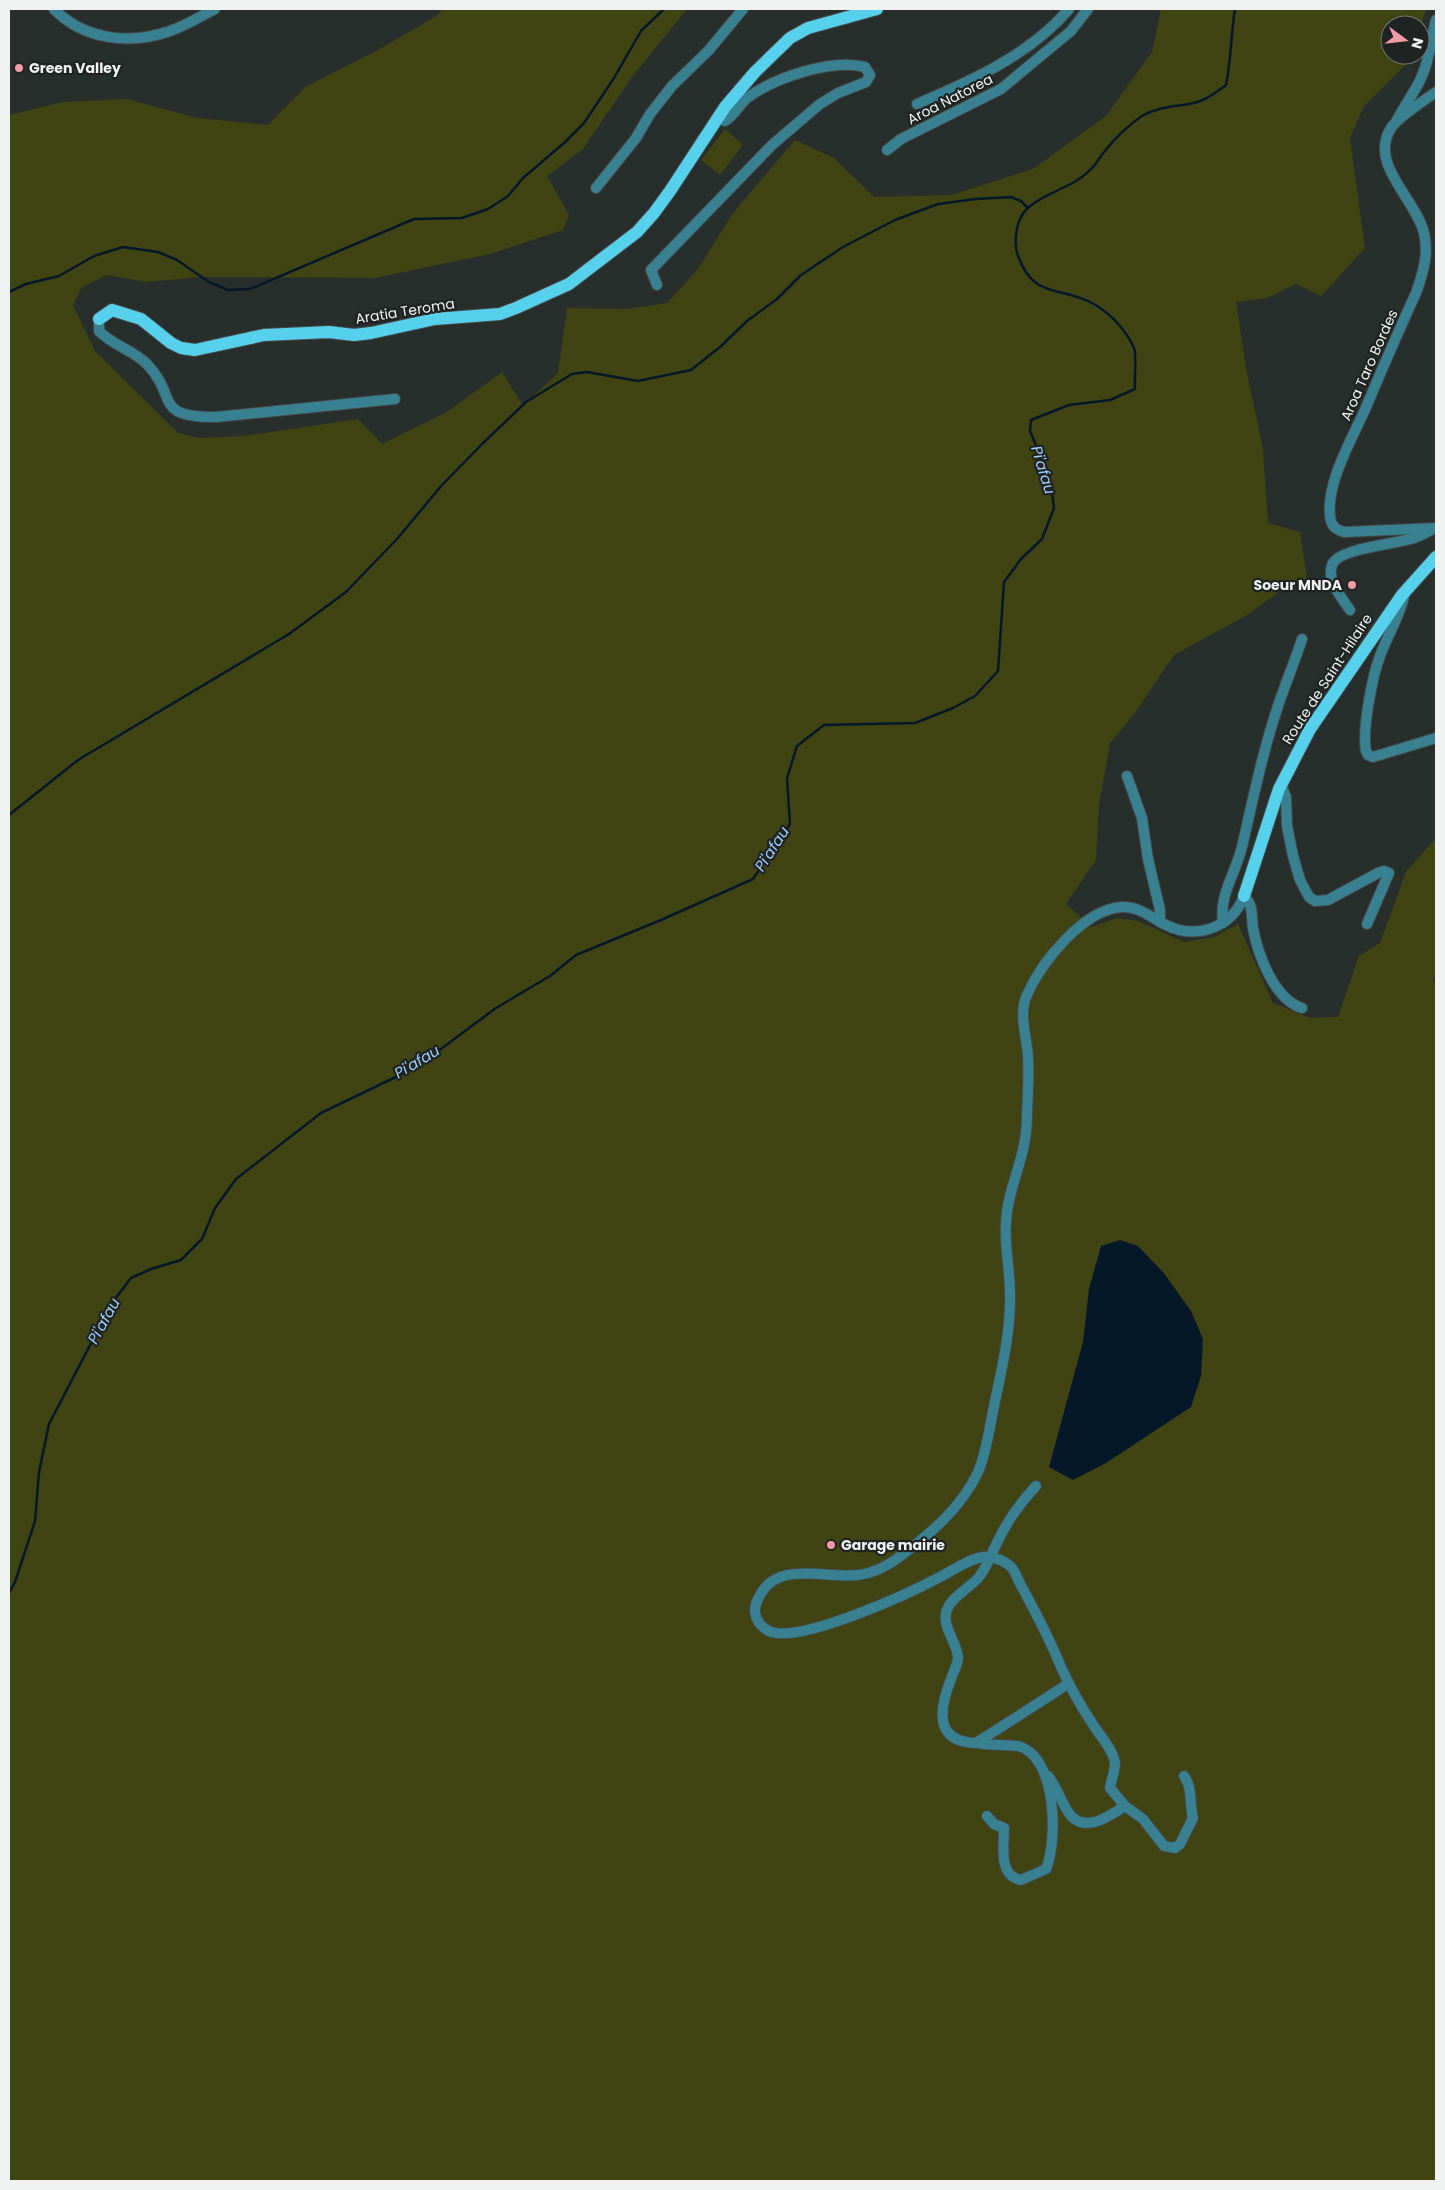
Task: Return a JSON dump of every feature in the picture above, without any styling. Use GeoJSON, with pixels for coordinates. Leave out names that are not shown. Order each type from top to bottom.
{"type":"FeatureCollection","features":[{"type":"Feature","properties":{"kind":"main road","name":"Aratia Teroma"},"geometry":{"type":"LineString","coordinates":[[99,319],[112,310],[125,312],[141,319],[181,348],[195,350],[264,335],[329,332],[354,335],[388,330],[435,318],[500,314],[569,284],[637,232],[670,191],[717,118],[756,72],[790,38],[808,28],[877,9]]}},
{"type":"Feature","properties":{"kind":"main road","name":"Route de Saint-Hilaire"},"geometry":{"type":"LineString","coordinates":[[1244,896],[1281,785],[1310,729],[1405,591],[1436,557]]}},
{"type":"Feature","properties":{"kind":"street"},"geometry":{"type":"LineString","coordinates":[[54,9],[66,20],[94,34],[133,40],[172,30],[215,9]]}},
{"type":"Feature","properties":{"kind":"street"},"geometry":{"type":"LineString","coordinates":[[596,188],[636,138],[650,114],[666,93],[709,50],[743,9]]}},
{"type":"Feature","properties":{"kind":"street"},"geometry":{"type":"LineString","coordinates":[[916,104],[956,88],[1032,44],[1054,26],[1069,9]]}},
{"type":"Feature","properties":{"kind":"street","name":"Aroa Natorea"},"geometry":{"type":"LineString","coordinates":[[887,150],[901,139],[1001,89],[1071,31],[1088,9]]}},
{"type":"Feature","properties":{"kind":"street","name":"Aroa Taro Bordes"},"geometry":{"type":"LineString","coordinates":[[1435,528],[1344,532],[1336,530],[1332,525],[1330,517],[1332,491],[1337,476],[1425,268],[1426,248],[1424,232],[1390,169],[1386,156],[1386,136],[1421,79],[1432,46],[1436,20]]}},
{"type":"Feature","properties":{"kind":"street"},"geometry":{"type":"LineString","coordinates":[[656,285],[651,270],[722,198],[748,168],[820,104],[838,93],[866,82],[870,74],[865,67],[849,64],[812,70],[760,90],[739,105],[725,120],[717,118]]}},
{"type":"Feature","properties":{"kind":"street"},"geometry":{"type":"LineString","coordinates":[[1395,123],[1436,92]]}},
{"type":"Feature","properties":{"kind":"street"},"geometry":{"type":"LineString","coordinates":[[99,319],[99,331],[105,337],[148,364],[172,408],[182,414],[194,417],[216,417],[394,399]]}},
{"type":"Feature","properties":{"kind":"street","name":"Aroa Taro Bordes"},"geometry":{"type":"LineString","coordinates":[[1350,610],[1333,581],[1331,566],[1334,561],[1350,552],[1414,538],[1435,528]]}},
{"type":"Feature","properties":{"kind":"street"},"geometry":{"type":"LineString","coordinates":[[1405,591],[1402,608],[1387,639],[1374,673],[1366,751],[1368,755],[1373,757],[1436,738]]}},
{"type":"Feature","properties":{"kind":"street"},"geometry":{"type":"LineString","coordinates":[[1223,923],[1222,900],[1236,866],[1279,703],[1302,639]]}},
{"type":"Feature","properties":{"kind":"street"},"geometry":{"type":"LineString","coordinates":[[1127,776],[1142,818],[1148,860],[1160,910],[1160,922]]}},
{"type":"Feature","properties":{"kind":"street"},"geometry":{"type":"LineString","coordinates":[[1281,785],[1286,797],[1288,826],[1297,869],[1310,897],[1315,901],[1328,900],[1378,873],[1384,871],[1389,873],[1367,924]]}},
{"type":"Feature","properties":{"kind":"street"},"geometry":{"type":"LineString","coordinates":[[1244,896],[1250,902],[1257,940],[1274,983],[1289,1002],[1302,1008]]}},
{"type":"Feature","properties":{"kind":"street","name":"Route de Saint-Hilaire"},"geometry":{"type":"LineString","coordinates":[[987,1557],[971,1560],[937,1579],[827,1625],[788,1634],[778,1634],[760,1625],[755,1615],[756,1604],[764,1588],[777,1578],[794,1573],[841,1576],[866,1574],[890,1564],[926,1536],[959,1501],[978,1472],[987,1441],[1004,1359],[1010,1318],[1005,1224],[1008,1198],[1024,1145],[1028,1058],[1022,1006],[1039,972],[1055,951],[1086,922],[1104,910],[1124,907],[1132,908],[1183,932],[1200,932],[1223,923],[1231,917],[1244,896]]}},
{"type":"Feature","properties":{"kind":"street"},"geometry":{"type":"LineString","coordinates":[[1036,1486],[1026,1496],[987,1557],[979,1577],[950,1604],[945,1615],[958,1657],[946,1693],[942,1719],[946,1731],[954,1739],[962,1743],[1018,1746],[1030,1753],[1054,1783],[1072,1816],[1080,1821],[1089,1823],[1099,1821],[1125,1806]]}},
{"type":"Feature","properties":{"kind":"street"},"geometry":{"type":"LineString","coordinates":[[987,1557],[1012,1568],[1041,1622],[1068,1684],[1115,1761],[1110,1788],[1125,1806],[1143,1819],[1164,1846],[1175,1848],[1180,1844],[1193,1818],[1189,1804],[1190,1789],[1184,1776]]}},
{"type":"Feature","properties":{"kind":"street"},"geometry":{"type":"LineString","coordinates":[[976,1744],[1068,1684]]}},
{"type":"Feature","properties":{"kind":"street"},"geometry":{"type":"LineString","coordinates":[[987,1816],[994,1824],[1004,1828],[1004,1859],[1006,1869],[1010,1875],[1021,1880],[1046,1869],[1050,1860],[1052,1807],[1045,1777],[1038,1763]]}},
{"type":"Feature","properties":{"kind":"green space"},"geometry":{"type":"Polygon","coordinates":[[[442,9],[687,9],[632,77],[583,149],[547,176],[569,215],[563,230],[490,254],[375,278],[203,277],[145,282],[107,275],[82,287],[73,305],[95,351],[178,433],[199,438],[244,436],[358,419],[382,444],[447,412],[502,372],[523,406],[558,373],[567,308],[626,309],[667,303],[698,269],[733,213],[795,140],[834,158],[874,197],[952,195],[1033,169],[1106,116],[1152,52],[1161,9],[1426,9],[1424,15],[1380,15],[1380,65],[1405,65],[1364,106],[1350,138],[1365,248],[1321,296],[1296,284],[1267,298],[1236,302],[1246,368],[1263,449],[1268,523],[1300,532],[1308,584],[1280,591],[1247,615],[1174,655],[1135,713],[1110,743],[1099,804],[1096,860],[1066,904],[1092,927],[1117,918],[1138,921],[1184,942],[1214,937],[1238,924],[1273,1003],[1310,1018],[1338,1017],[1359,956],[1380,943],[1406,872],[1436,838],[1436,969],[1433,982],[1436,981],[1436,2181],[9,2181],[9,115],[63,102],[127,99],[197,118],[268,125],[305,87],[378,50],[438,15],[442,9]]]}},
{"type":"Feature","properties":{"kind":"green space"},"geometry":{"type":"Polygon","coordinates":[[[725,129],[743,145],[720,175],[701,160],[725,129]]]}},
{"type":"Feature","properties":{"kind":"water"},"geometry":{"type":"Polygon","coordinates":[[[1120,1240],[1138,1246],[1163,1272],[1191,1311],[1203,1339],[1201,1376],[1191,1407],[1106,1463],[1073,1480],[1049,1467],[1083,1342],[1089,1289],[1101,1246],[1120,1240]]]}},
{"type":"Feature","properties":{"kind":"waterway"},"geometry":{"type":"LineString","coordinates":[[9,292],[26,284],[59,276],[94,256],[123,247],[158,252],[177,260],[209,282],[228,290],[250,289],[414,219],[462,218],[488,209],[508,196],[523,178],[584,123],[614,78],[641,31],[664,9]]}},
{"type":"Feature","properties":{"kind":"waterway","name":"Pi'afau"},"geometry":{"type":"LineString","coordinates":[[9,1593],[15,1582],[35,1521],[39,1472],[49,1424],[112,1303],[131,1278],[151,1269],[181,1260],[202,1239],[215,1208],[236,1179],[321,1113],[422,1063],[496,1008],[550,976],[576,955],[753,879],[790,824],[787,778],[797,746],[824,725],[915,723],[953,708],[975,696],[998,671],[1004,582],[1021,559],[1042,539],[1054,508],[1050,479],[1030,431],[1031,420],[1069,405],[1110,400],[1135,389],[1135,352],[1126,334],[1109,315],[1097,306],[1078,297],[1048,289],[1032,279],[1024,270],[1018,256],[1016,243],[1018,223],[1029,207],[1083,176],[1094,166],[1117,137],[1142,116],[1159,109],[1200,101],[1226,85],[1235,9]]}},
{"type":"Feature","properties":{"kind":"waterway"},"geometry":{"type":"LineString","coordinates":[[9,815],[78,760],[289,634],[346,592],[397,539],[442,485],[482,444],[526,402],[572,374],[587,372],[638,381],[691,370],[720,347],[747,321],[777,299],[801,275],[843,247],[895,220],[938,204],[976,199],[1011,197],[1021,201],[1027,207]]}},
{"type":"Feature","properties":{"kind":"place","name":"Green Valley"},"geometry":{"type":"Point","coordinates":[19,68]}},
{"type":"Feature","properties":{"kind":"place","name":"Soeur MNDA"},"geometry":{"type":"Point","coordinates":[1352,585]}},
{"type":"Feature","properties":{"kind":"place","name":"Garage mairie"},"geometry":{"type":"Point","coordinates":[831,1545]}}]}
